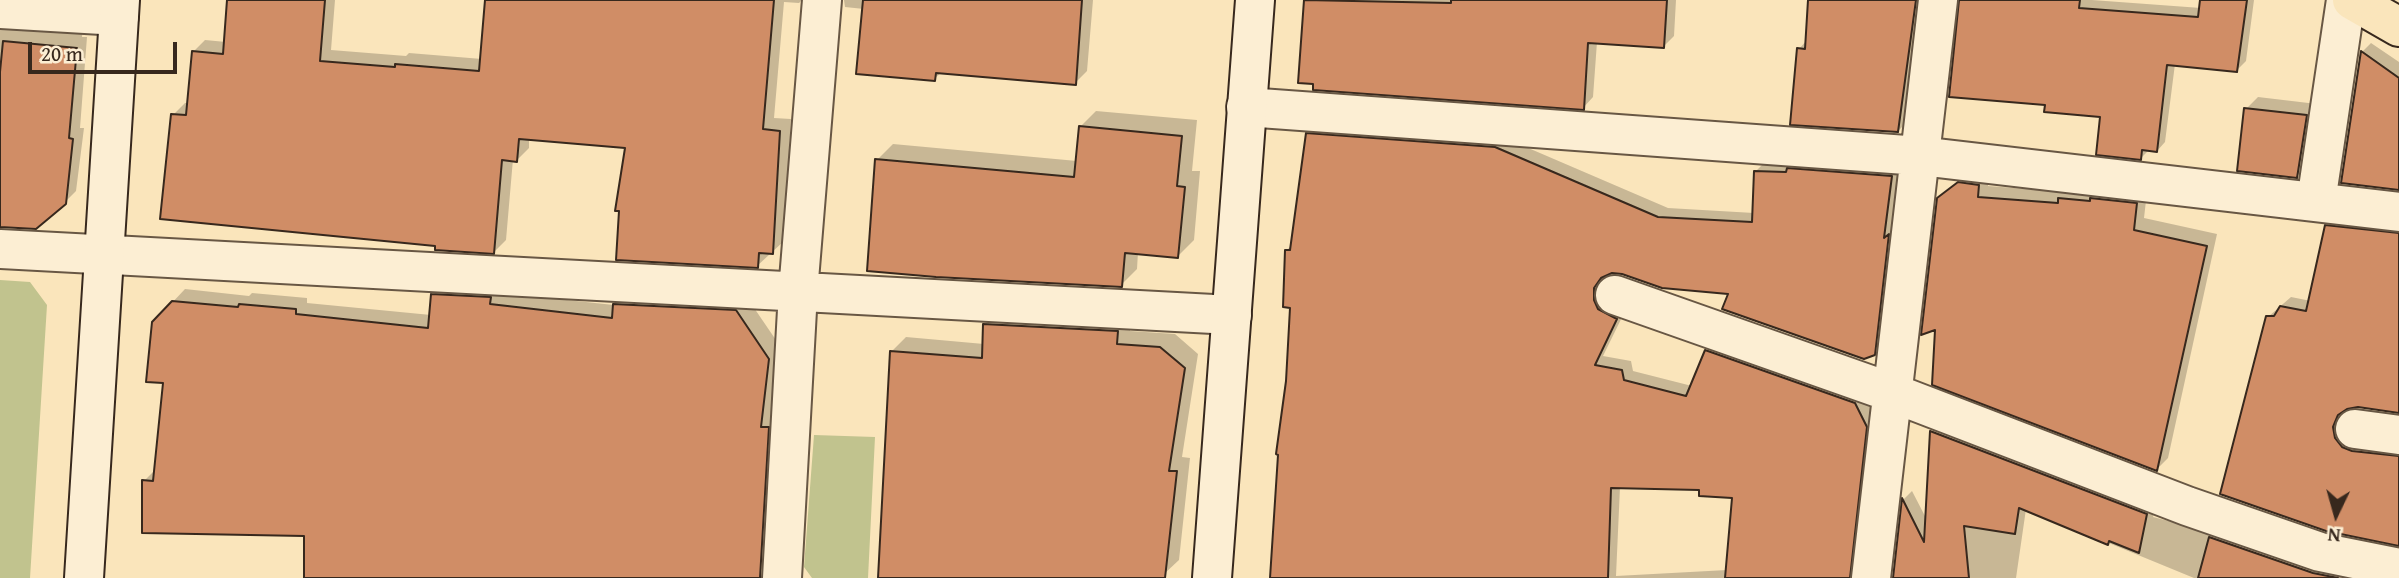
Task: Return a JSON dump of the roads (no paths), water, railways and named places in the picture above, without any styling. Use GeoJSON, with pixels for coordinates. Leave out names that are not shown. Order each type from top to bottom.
{"type":"FeatureCollection","features":[{"type":"Feature","properties":{"kind":"main road"},"geometry":{"type":"LineString","coordinates":[[2352,0],[2399,27]]}},
{"type":"Feature","properties":{"kind":"street"},"geometry":{"type":"LineString","coordinates":[[782,578],[798,292],[822,0]]}},
{"type":"Feature","properties":{"kind":"street"},"geometry":{"type":"LineString","coordinates":[[1212,578],[1255,0]]}},
{"type":"Feature","properties":{"kind":"street"},"geometry":{"type":"LineString","coordinates":[[1871,578],[1938,0]]}},
{"type":"Feature","properties":{"kind":"street"},"geometry":{"type":"LineString","coordinates":[[2316,202],[2346,0]]}},
{"type":"Feature","properties":{"kind":"street"},"geometry":{"type":"LineString","coordinates":[[0,9],[119,8],[84,578]]}},
{"type":"Feature","properties":{"kind":"street"},"geometry":{"type":"LineString","coordinates":[[1246,107],[1920,156],[2399,212]]}},
{"type":"Feature","properties":{"kind":"street"},"geometry":{"type":"LineString","coordinates":[[0,249],[1231,315]]}},
{"type":"Feature","properties":{"kind":"street"},"geometry":{"type":"LineString","coordinates":[[1615,295],[1893,393],[2187,506],[2284,540],[2320,552],[2399,568]]}},
{"type":"Feature","properties":{"kind":"street"},"geometry":{"type":"LineString","coordinates":[[2354,429],[2399,435]]}}]}
